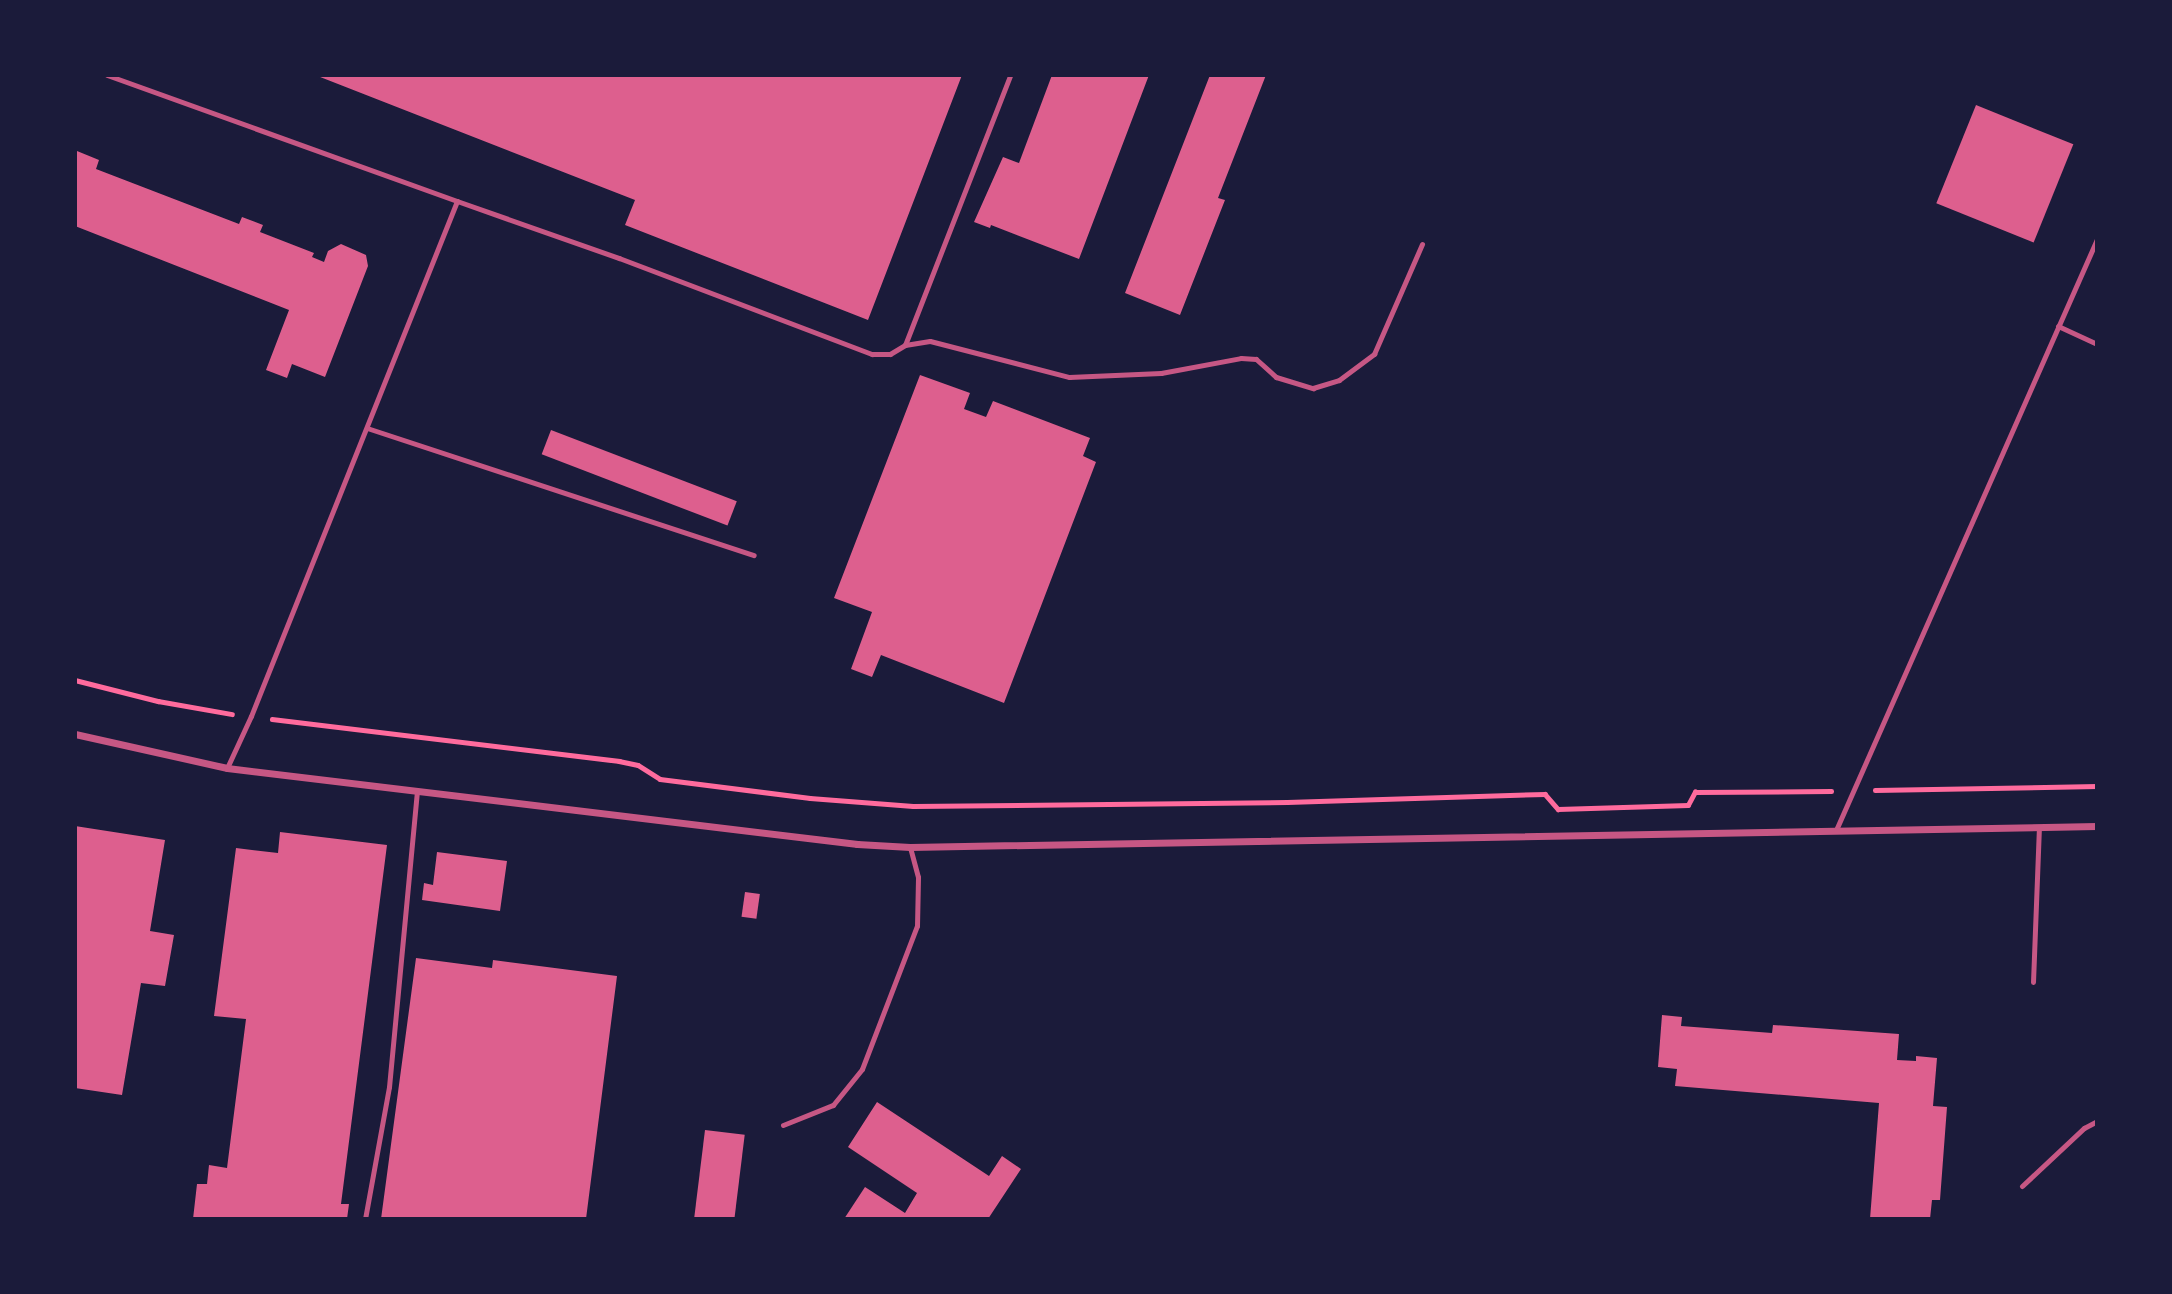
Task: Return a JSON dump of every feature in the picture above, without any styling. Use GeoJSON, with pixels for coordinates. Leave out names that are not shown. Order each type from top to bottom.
{"type":"FeatureCollection","features":[{"type":"Feature","properties":{"kind":"street"},"geometry":{"type":"LineString","coordinates":[[75,734],[227,768],[857,844],[910,847],[2097,826]]}},
{"type":"Feature","properties":{"kind":"lane"},"geometry":{"type":"LineString","coordinates":[[107,75],[620,258],[872,354],[890,354],[905,345],[930,341],[1069,377],[1161,373],[1241,358],[1256,359],[1276,377],[1312,388],[1339,380],[1374,354],[1422,244]]}},
{"type":"Feature","properties":{"kind":"lane"},"geometry":{"type":"LineString","coordinates":[[905,345],[1010,75]]}},
{"type":"Feature","properties":{"kind":"lane"},"geometry":{"type":"LineString","coordinates":[[227,768],[251,716],[457,201]]}},
{"type":"Feature","properties":{"kind":"lane"},"geometry":{"type":"LineString","coordinates":[[1836,830],[2097,239]]}},
{"type":"Feature","properties":{"kind":"lane"},"geometry":{"type":"LineString","coordinates":[[2058,326],[2097,344]]}},
{"type":"Feature","properties":{"kind":"lane"},"geometry":{"type":"LineString","coordinates":[[367,428],[754,555]]}},
{"type":"Feature","properties":{"kind":"lane"},"geometry":{"type":"LineString","coordinates":[[365,1219],[389,1087],[417,790]]}},
{"type":"Feature","properties":{"kind":"lane"},"geometry":{"type":"LineString","coordinates":[[2033,982],[2039,827]]}},
{"type":"Feature","properties":{"kind":"lane"},"geometry":{"type":"LineString","coordinates":[[782,1125],[833,1105],[862,1069],[917,926],[918,877],[910,847]]}},
{"type":"Feature","properties":{"kind":"lane"},"geometry":{"type":"LineString","coordinates":[[2022,1186],[2084,1128],[2097,1121]]}},
{"type":"Feature","properties":{"kind":"path"},"geometry":{"type":"LineString","coordinates":[[75,680],[159,702],[251,716],[619,761],[638,765],[660,779],[810,798],[914,806],[1287,802],[1545,794],[1558,809],[1688,805],[1695,793],[2097,786]]}},
{"type":"Feature","properties":{"kind":"building"},"geometry":{"type":"Polygon","coordinates":[[[315,75],[962,75],[868,320],[625,225],[635,200],[315,75]]]}},
{"type":"Feature","properties":{"kind":"building"},"geometry":{"type":"Polygon","coordinates":[[[1052,75],[1149,75],[1079,259],[991,225],[990,228],[974,222],[1003,157],[1019,163],[1052,75]]]}},
{"type":"Feature","properties":{"kind":"building"},"geometry":{"type":"Polygon","coordinates":[[[1210,75],[1266,75],[1218,198],[1225,200],[1180,315],[1125,293],[1210,75]]]}},
{"type":"Feature","properties":{"kind":"building"},"geometry":{"type":"Polygon","coordinates":[[[1976,105],[2073,144],[2034,243],[1936,203],[1976,105]]]}},
{"type":"Feature","properties":{"kind":"building"},"geometry":{"type":"Polygon","coordinates":[[[77,151],[99,160],[96,169],[239,224],[242,217],[263,225],[260,232],[314,253],[312,257],[324,262],[328,251],[341,244],[366,255],[368,266],[325,377],[292,364],[287,378],[266,370],[289,310],[75,226],[77,151]]]}},
{"type":"Feature","properties":{"kind":"building"},"geometry":{"type":"Polygon","coordinates":[[[920,375],[970,393],[964,409],[986,417],[993,401],[1090,438],[1083,456],[1096,462],[1004,703],[881,655],[872,677],[851,669],[872,612],[834,598],[920,375]]]}},
{"type":"Feature","properties":{"kind":"building"},"geometry":{"type":"Polygon","coordinates":[[[551,430],[737,501],[727,526],[542,454],[551,430]]]}},
{"type":"Feature","properties":{"kind":"building"},"geometry":{"type":"Polygon","coordinates":[[[75,826],[165,840],[150,931],[174,935],[165,986],[141,983],[122,1095],[75,1088],[75,826]]]}},
{"type":"Feature","properties":{"kind":"building"},"geometry":{"type":"Polygon","coordinates":[[[280,832],[387,845],[341,1204],[349,1204],[347,1219],[193,1219],[197,1184],[207,1184],[209,1165],[227,1168],[246,1019],[214,1016],[236,848],[278,853],[280,832]]]}},
{"type":"Feature","properties":{"kind":"building"},"geometry":{"type":"Polygon","coordinates":[[[437,852],[507,861],[500,911],[422,900],[424,883],[433,885],[437,852]]]}},
{"type":"Feature","properties":{"kind":"building"},"geometry":{"type":"Polygon","coordinates":[[[745,892],[760,894],[756,919],[742,917],[745,892]]]}},
{"type":"Feature","properties":{"kind":"building"},"geometry":{"type":"Polygon","coordinates":[[[416,958],[492,968],[493,960],[617,976],[586,1219],[381,1219],[416,958]]]}},
{"type":"Feature","properties":{"kind":"building"},"geometry":{"type":"Polygon","coordinates":[[[1662,1015],[1682,1017],[1681,1026],[1772,1033],[1773,1025],[1899,1034],[1897,1060],[1916,1061],[1916,1056],[1937,1058],[1933,1106],[1947,1107],[1940,1200],[1932,1200],[1930,1219],[1870,1219],[1879,1103],[1675,1086],[1677,1069],[1658,1067],[1662,1015]]]}},
{"type":"Feature","properties":{"kind":"building"},"geometry":{"type":"Polygon","coordinates":[[[877,1102],[989,1176],[1002,1156],[1021,1169],[988,1219],[844,1219],[865,1187],[905,1213],[917,1193],[848,1147],[877,1102]]]}},
{"type":"Feature","properties":{"kind":"building"},"geometry":{"type":"Polygon","coordinates":[[[705,1130],[745,1135],[734,1219],[694,1219],[705,1130]]]}}]}
